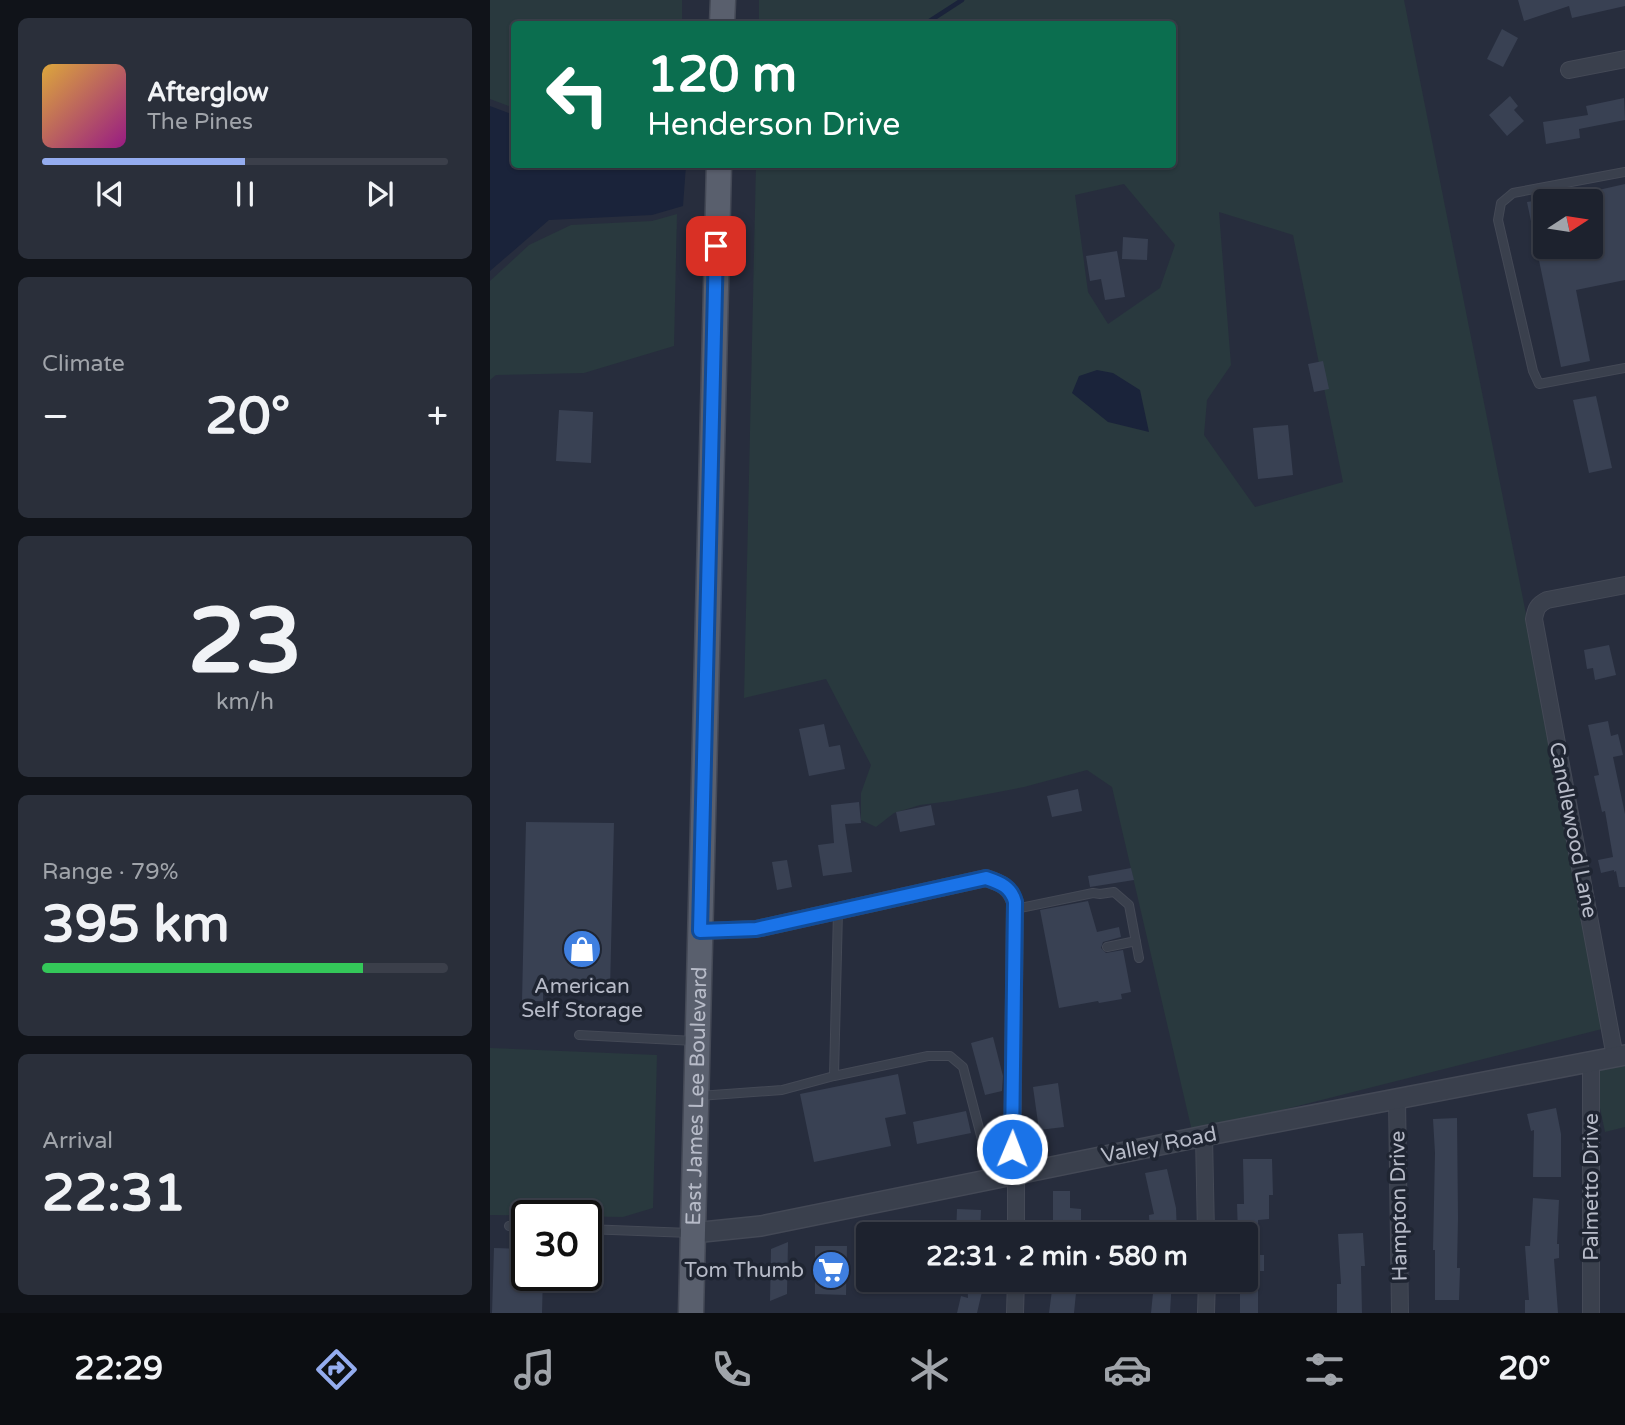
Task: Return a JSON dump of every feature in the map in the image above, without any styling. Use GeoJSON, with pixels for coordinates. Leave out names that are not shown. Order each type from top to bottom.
{"type":"FeatureCollection","features":[{"type":"Feature","properties":{"kind":"main road"},"geometry":{"type":"LineString","coordinates":[[722,21],[723,0]]}},
{"type":"Feature","properties":{"kind":"main road","name":"East James Lee Boulevard"},"geometry":{"type":"LineString","coordinates":[[691,1313],[719,168]]}},
{"type":"Feature","properties":{"kind":"street"},"geometry":{"type":"LineString","coordinates":[[1569,70],[1625,59]]}},
{"type":"Feature","properties":{"kind":"street","name":"Candlewood Lane"},"geometry":{"type":"LineString","coordinates":[[1620,1056],[1534,619],[1539,604],[1547,600],[1625,585]]}},
{"type":"Feature","properties":{"kind":"street"},"geometry":{"type":"LineString","coordinates":[[700,931],[756,929],[986,878],[999,882],[1009,890],[1013,895],[1015,909],[1007,1175],[1014,1222]]}},
{"type":"Feature","properties":{"kind":"street","name":"Valley Road"},"geometry":{"type":"LineString","coordinates":[[693,1233],[761,1226],[1204,1136],[1620,1056]]}},
{"type":"Feature","properties":{"kind":"street","name":"Palmetto Drive"},"geometry":{"type":"LineString","coordinates":[[1591,1061],[1591,1313]]}},
{"type":"Feature","properties":{"kind":"street","name":"Hampton Drive"},"geometry":{"type":"LineString","coordinates":[[1397,1098],[1400,1313]]}},
{"type":"Feature","properties":{"kind":"street"},"geometry":{"type":"LineString","coordinates":[[1204,1136],[1206,1222]]}},
{"type":"Feature","properties":{"kind":"street"},"geometry":{"type":"LineString","coordinates":[[1015,1313],[1016,1292]]}},
{"type":"Feature","properties":{"kind":"street"},"geometry":{"type":"LineString","coordinates":[[1206,1313],[1207,1292]]}},
{"type":"Feature","properties":{"kind":"lane"},"geometry":{"type":"LineString","coordinates":[[1625,172],[1513,193],[1502,203],[1498,220],[1533,371],[1539,383],[1625,368]]}},
{"type":"Feature","properties":{"kind":"lane"},"geometry":{"type":"LineString","coordinates":[[1015,909],[1093,892],[1114,892],[1129,905],[1139,958]]}},
{"type":"Feature","properties":{"kind":"lane"},"geometry":{"type":"LineString","coordinates":[[834,1076],[838,911]]}},
{"type":"Feature","properties":{"kind":"lane"},"geometry":{"type":"LineString","coordinates":[[1107,947],[1136,941]]}},
{"type":"Feature","properties":{"kind":"lane"},"geometry":{"type":"LineString","coordinates":[[579,1035],[698,1041]]}},
{"type":"Feature","properties":{"kind":"lane"},"geometry":{"type":"LineString","coordinates":[[696,1096],[782,1090],[928,1056],[950,1056],[963,1067],[1007,1175]]}},
{"type":"Feature","properties":{"kind":"lane"},"geometry":{"type":"LineString","coordinates":[[602,1230],[693,1233]]}},
{"type":"Feature","properties":{"kind":"shaded area"},"geometry":{"type":"Polygon","coordinates":[[[490,0],[682,0],[682,21],[511,21],[511,107],[490,99],[490,0]]]}},
{"type":"Feature","properties":{"kind":"shaded area"},"geometry":{"type":"Polygon","coordinates":[[[759,0],[1404,0],[1525,609],[1602,1029],[1192,1131],[1112,787],[1087,770],[1024,787],[920,805],[894,813],[876,827],[861,820],[861,793],[871,765],[826,679],[744,698],[756,168],[1176,168],[1176,21],[759,21],[759,0]],[[1124,184],[1075,195],[1088,292],[1108,324],[1160,288],[1175,245],[1124,184]],[[1219,212],[1231,365],[1207,400],[1204,435],[1255,507],[1343,482],[1293,235],[1219,212]]]}},
{"type":"Feature","properties":{"kind":"shaded area"},"geometry":{"type":"Polygon","coordinates":[[[677,214],[674,346],[584,373],[496,375],[490,380],[490,281],[529,245],[571,225],[652,221],[677,214]]]}},
{"type":"Feature","properties":{"kind":"shaded area"},"geometry":{"type":"Polygon","coordinates":[[[490,1048],[657,1055],[653,1208],[623,1217],[602,1217],[602,1200],[511,1200],[511,1215],[490,1215],[490,1048]]]}},
{"type":"Feature","properties":{"kind":"shaded area"},"geometry":{"type":"Polygon","coordinates":[[[1625,1063],[1625,1127],[1605,1132],[1599,1103],[1600,1069],[1625,1063]]]}},
{"type":"Feature","properties":{"kind":"water"},"geometry":{"type":"Polygon","coordinates":[[[490,106],[511,114],[511,168],[686,168],[683,206],[652,215],[549,220],[490,271],[490,106]]]}},
{"type":"Feature","properties":{"kind":"water"},"geometry":{"type":"Polygon","coordinates":[[[1097,370],[1113,373],[1140,390],[1149,432],[1108,422],[1072,393],[1079,376],[1097,370]]]}},
{"type":"Feature","properties":{"kind":"building"},"geometry":{"type":"Polygon","coordinates":[[[1518,0],[1625,0],[1625,6],[1572,18],[1569,6],[1524,21],[1518,0]]]}},
{"type":"Feature","properties":{"kind":"building"},"geometry":{"type":"Polygon","coordinates":[[[1502,29],[1518,38],[1503,67],[1487,59],[1502,29]]]}},
{"type":"Feature","properties":{"kind":"building"},"geometry":{"type":"Polygon","coordinates":[[[1510,96],[1518,106],[1514,110],[1524,121],[1507,136],[1489,115],[1510,96]]]}},
{"type":"Feature","properties":{"kind":"building"},"geometry":{"type":"Polygon","coordinates":[[[1624,98],[1625,120],[1579,129],[1580,138],[1546,144],[1543,122],[1588,115],[1586,106],[1624,98]]]}},
{"type":"Feature","properties":{"kind":"building"},"geometry":{"type":"Polygon","coordinates":[[[1625,184],[1625,280],[1576,290],[1590,361],[1561,367],[1539,259],[1603,259],[1603,189],[1625,184]]]}},
{"type":"Feature","properties":{"kind":"building"},"geometry":{"type":"Polygon","coordinates":[[[1533,201],[1533,231],[1527,202],[1533,201]]]}},
{"type":"Feature","properties":{"kind":"building"},"geometry":{"type":"Polygon","coordinates":[[[1123,237],[1148,239],[1147,260],[1122,259],[1123,237]]]}},
{"type":"Feature","properties":{"kind":"building"},"geometry":{"type":"Polygon","coordinates":[[[1117,251],[1125,297],[1105,300],[1101,279],[1090,281],[1086,256],[1117,251]]]}},
{"type":"Feature","properties":{"kind":"building"},"geometry":{"type":"Polygon","coordinates":[[[1323,361],[1329,389],[1314,392],[1308,364],[1323,361]]]}},
{"type":"Feature","properties":{"kind":"building"},"geometry":{"type":"Polygon","coordinates":[[[1596,396],[1612,468],[1589,473],[1573,400],[1596,396]]]}},
{"type":"Feature","properties":{"kind":"building"},"geometry":{"type":"Polygon","coordinates":[[[559,410],[593,412],[591,463],[556,461],[559,410]]]}},
{"type":"Feature","properties":{"kind":"building"},"geometry":{"type":"Polygon","coordinates":[[[1288,425],[1293,475],[1258,479],[1253,428],[1288,425]]]}},
{"type":"Feature","properties":{"kind":"building"},"geometry":{"type":"Polygon","coordinates":[[[1609,645],[1616,675],[1595,680],[1593,668],[1587,669],[1584,650],[1609,645]]]}},
{"type":"Feature","properties":{"kind":"building"},"geometry":{"type":"Polygon","coordinates":[[[1608,721],[1611,736],[1618,734],[1623,755],[1613,757],[1625,814],[1625,887],[1619,887],[1616,871],[1601,873],[1598,860],[1613,857],[1605,811],[1602,812],[1594,776],[1599,775],[1588,725],[1608,721]]]}},
{"type":"Feature","properties":{"kind":"building"},"geometry":{"type":"Polygon","coordinates":[[[824,724],[829,747],[840,745],[845,769],[809,776],[799,729],[824,724]]]}},
{"type":"Feature","properties":{"kind":"building"},"geometry":{"type":"Polygon","coordinates":[[[1078,789],[1082,811],[1052,817],[1047,796],[1078,789]]]}},
{"type":"Feature","properties":{"kind":"building"},"geometry":{"type":"Polygon","coordinates":[[[859,802],[861,823],[845,824],[852,872],[823,876],[818,845],[834,843],[831,805],[859,802]]]}},
{"type":"Feature","properties":{"kind":"building"},"geometry":{"type":"Polygon","coordinates":[[[931,805],[935,825],[900,832],[896,812],[931,805]]]}},
{"type":"Feature","properties":{"kind":"building"},"geometry":{"type":"Polygon","coordinates":[[[526,822],[614,823],[610,990],[543,989],[543,1001],[522,1001],[526,822]]]}},
{"type":"Feature","properties":{"kind":"building"},"geometry":{"type":"Polygon","coordinates":[[[787,860],[792,887],[777,890],[772,862],[787,860]]]}},
{"type":"Feature","properties":{"kind":"building"},"geometry":{"type":"Polygon","coordinates":[[[1131,868],[1134,880],[1090,887],[1088,876],[1131,868]]]}},
{"type":"Feature","properties":{"kind":"building"},"geometry":{"type":"Polygon","coordinates":[[[1088,901],[1097,932],[1119,927],[1121,937],[1103,942],[1101,948],[1106,953],[1123,950],[1131,992],[1121,994],[1122,999],[1059,1008],[1040,910],[1088,901]]]}},
{"type":"Feature","properties":{"kind":"building"},"geometry":{"type":"Polygon","coordinates":[[[993,1037],[1003,1076],[1002,1091],[985,1095],[971,1043],[993,1037]]]}},
{"type":"Feature","properties":{"kind":"building"},"geometry":{"type":"Polygon","coordinates":[[[898,1074],[906,1114],[885,1118],[891,1146],[814,1162],[800,1094],[898,1074]]]}},
{"type":"Feature","properties":{"kind":"building"},"geometry":{"type":"Polygon","coordinates":[[[1058,1083],[1064,1127],[1039,1130],[1033,1087],[1058,1083]]]}},
{"type":"Feature","properties":{"kind":"building"},"geometry":{"type":"Polygon","coordinates":[[[1556,1108],[1561,1134],[1561,1177],[1533,1177],[1534,1130],[1531,1131],[1527,1114],[1556,1108]]]}},
{"type":"Feature","properties":{"kind":"building"},"geometry":{"type":"Polygon","coordinates":[[[966,1111],[971,1133],[917,1144],[913,1122],[966,1111]]]}},
{"type":"Feature","properties":{"kind":"building"},"geometry":{"type":"Polygon","coordinates":[[[1457,1118],[1459,1300],[1435,1300],[1433,1119],[1457,1118]]]}},
{"type":"Feature","properties":{"kind":"building"},"geometry":{"type":"Polygon","coordinates":[[[1243,1159],[1272,1159],[1273,1195],[1269,1195],[1269,1219],[1258,1220],[1259,1255],[1264,1255],[1264,1271],[1258,1271],[1258,1222],[1238,1222],[1237,1204],[1244,1204],[1243,1159]]]}},
{"type":"Feature","properties":{"kind":"building"},"geometry":{"type":"Polygon","coordinates":[[[1167,1169],[1177,1222],[1149,1222],[1149,1215],[1154,1214],[1145,1173],[1167,1169]]]}},
{"type":"Feature","properties":{"kind":"building"},"geometry":{"type":"Polygon","coordinates":[[[1053,1191],[1070,1191],[1070,1208],[1081,1209],[1081,1222],[1053,1222],[1053,1191]]]}},
{"type":"Feature","properties":{"kind":"building"},"geometry":{"type":"Polygon","coordinates":[[[1533,1198],[1559,1200],[1559,1258],[1554,1259],[1558,1313],[1525,1313],[1525,1300],[1529,1300],[1525,1246],[1530,1246],[1533,1198]]]}},
{"type":"Feature","properties":{"kind":"building"},"geometry":{"type":"Polygon","coordinates":[[[957,1209],[981,1210],[980,1222],[956,1222],[957,1209]]]}},
{"type":"Feature","properties":{"kind":"building"},"geometry":{"type":"Polygon","coordinates":[[[1363,1233],[1365,1266],[1361,1266],[1362,1313],[1337,1313],[1337,1284],[1341,1284],[1338,1234],[1363,1233]]]}},
{"type":"Feature","properties":{"kind":"building","name":"Tom Thumb"},"geometry":{"type":"Polygon","coordinates":[[[788,1242],[787,1294],[770,1301],[771,1249],[788,1242]]]}},
{"type":"Feature","properties":{"kind":"building","name":"Tom Thumb"},"geometry":{"type":"Polygon","coordinates":[[[815,1246],[847,1246],[846,1295],[815,1294],[815,1246]]]}},
{"type":"Feature","properties":{"kind":"building"},"geometry":{"type":"Polygon","coordinates":[[[494,1248],[511,1249],[511,1291],[543,1291],[542,1313],[492,1313],[494,1248]]]}},
{"type":"Feature","properties":{"kind":"building"},"geometry":{"type":"Polygon","coordinates":[[[968,1292],[982,1292],[977,1313],[957,1313],[961,1296],[968,1298],[968,1292]]]}},
{"type":"Feature","properties":{"kind":"building"},"geometry":{"type":"Polygon","coordinates":[[[1052,1292],[1076,1293],[1074,1313],[1049,1313],[1052,1292]]]}},
{"type":"Feature","properties":{"kind":"building"},"geometry":{"type":"Polygon","coordinates":[[[1171,1292],[1170,1313],[1151,1313],[1151,1293],[1171,1292]]]}},
{"type":"Feature","properties":{"kind":"building"},"geometry":{"type":"Polygon","coordinates":[[[1240,1292],[1258,1292],[1258,1313],[1240,1313],[1240,1292]]]}},
{"type":"Feature","properties":{"kind":"waterway"},"geometry":{"type":"LineString","coordinates":[[930,21],[962,0]]}},
{"type":"Feature","properties":{"kind":"place","name":"American Self Storage"},"geometry":{"type":"Point","coordinates":[582,949]}},
{"type":"Feature","properties":{"kind":"place","name":"Tom Thumb"},"geometry":{"type":"Point","coordinates":[831,1270]}},
{"type":"Feature","properties":{"kind":"route"},"geometry":{"type":"LineString","coordinates":[[716,246],[700,931],[756,929],[986,878],[1004,885],[1013,895],[1015,902],[1012,1149]]}}]}
